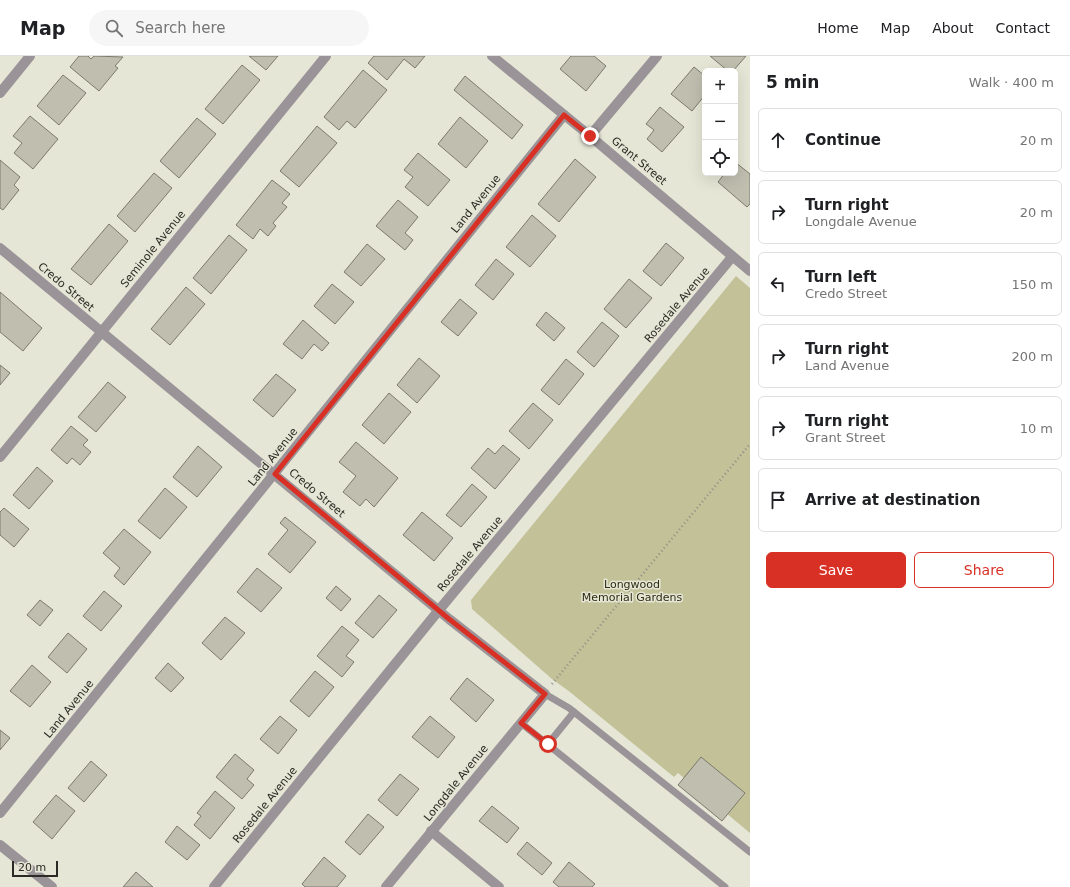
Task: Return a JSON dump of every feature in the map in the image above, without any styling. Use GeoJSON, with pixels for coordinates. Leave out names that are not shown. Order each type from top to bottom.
{"type":"FeatureCollection","features":[{"type":"Feature","properties":{"kind":"street"},"geometry":{"type":"LineString","coordinates":[[0,93],[30,56]]}},
{"type":"Feature","properties":{"kind":"street","name":"Seminole Avenue"},"geometry":{"type":"LineString","coordinates":[[0,457],[326,56]]}},
{"type":"Feature","properties":{"kind":"street","name":"Grant Street"},"geometry":{"type":"LineString","coordinates":[[492,56],[590,136],[750,271]]}},
{"type":"Feature","properties":{"kind":"street"},"geometry":{"type":"LineString","coordinates":[[590,136],[656,56]]}},
{"type":"Feature","properties":{"kind":"street","name":"Land Avenue"},"geometry":{"type":"LineString","coordinates":[[0,813],[564,115]]}},
{"type":"Feature","properties":{"kind":"street","name":"Credo Street"},"geometry":{"type":"LineString","coordinates":[[0,248],[439,610],[545,694]]}},
{"type":"Feature","properties":{"kind":"street","name":"Rosedale Avenue"},"geometry":{"type":"LineString","coordinates":[[214,887],[439,610],[732,257]]}},
{"type":"Feature","properties":{"kind":"street","name":"Longdale Avenue"},"geometry":{"type":"LineString","coordinates":[[386,887],[545,694]]}},
{"type":"Feature","properties":{"kind":"street"},"geometry":{"type":"LineString","coordinates":[[431,832],[498,887]]}},
{"type":"Feature","properties":{"kind":"street"},"geometry":{"type":"LineString","coordinates":[[0,845],[52,887]]}},
{"type":"Feature","properties":{"kind":"lane"},"geometry":{"type":"LineString","coordinates":[[545,694],[574,712],[750,852]]}},
{"type":"Feature","properties":{"kind":"lane"},"geometry":{"type":"LineString","coordinates":[[548,744],[574,712]]}},
{"type":"Feature","properties":{"kind":"lane"},"geometry":{"type":"LineString","coordinates":[[521,723],[725,887]]}},
{"type":"Feature","properties":{"kind":"path"},"geometry":{"type":"LineString","coordinates":[[545,694],[750,444]]}},
{"type":"Feature","properties":{"kind":"green space","name":"Longwood Memorial Gardens"},"geometry":{"type":"Polygon","coordinates":[[[736,276],[750,288],[750,833],[678,773],[674,777],[552,679],[472,609],[471,600],[736,276]]]}},
{"type":"Feature","properties":{"kind":"building"},"geometry":{"type":"Polygon","coordinates":[[[79,56],[88,56],[91,59],[94,56],[123,57],[115,66],[118,68],[99,91],[70,67],[79,56]]]}},
{"type":"Feature","properties":{"kind":"building"},"geometry":{"type":"Polygon","coordinates":[[[249,56],[278,56],[266,70],[249,56]]]}},
{"type":"Feature","properties":{"kind":"building"},"geometry":{"type":"Polygon","coordinates":[[[374,56],[425,56],[415,68],[404,59],[387,80],[368,63],[374,56]]]}},
{"type":"Feature","properties":{"kind":"building"},"geometry":{"type":"Polygon","coordinates":[[[571,56],[594,56],[606,66],[586,91],[560,69],[571,56]]]}},
{"type":"Feature","properties":{"kind":"building"},"geometry":{"type":"Polygon","coordinates":[[[710,56],[746,56],[736,68],[724,68],[710,56]]]}},
{"type":"Feature","properties":{"kind":"building"},"geometry":{"type":"Polygon","coordinates":[[[242,65],[260,80],[223,124],[205,109],[242,65]]]}},
{"type":"Feature","properties":{"kind":"building"},"geometry":{"type":"Polygon","coordinates":[[[694,67],[702,74],[702,99],[692,111],[671,94],[694,67]]]}},
{"type":"Feature","properties":{"kind":"building"},"geometry":{"type":"Polygon","coordinates":[[[363,70],[387,90],[355,128],[347,121],[339,130],[324,117],[363,70]]]}},
{"type":"Feature","properties":{"kind":"building"},"geometry":{"type":"Polygon","coordinates":[[[63,75],[86,93],[59,125],[37,106],[63,75]]]}},
{"type":"Feature","properties":{"kind":"building"},"geometry":{"type":"Polygon","coordinates":[[[465,76],[523,125],[512,139],[454,90],[465,76]]]}},
{"type":"Feature","properties":{"kind":"building"},"geometry":{"type":"Polygon","coordinates":[[[660,107],[684,127],[662,152],[647,139],[654,130],[646,124],[660,107]]]}},
{"type":"Feature","properties":{"kind":"building"},"geometry":{"type":"Polygon","coordinates":[[[30,116],[58,139],[33,169],[14,153],[22,143],[13,136],[30,116]]]}},
{"type":"Feature","properties":{"kind":"building"},"geometry":{"type":"Polygon","coordinates":[[[460,117],[488,141],[466,168],[438,144],[460,117]]]}},
{"type":"Feature","properties":{"kind":"building"},"geometry":{"type":"Polygon","coordinates":[[[197,118],[216,134],[179,178],[160,161],[197,118]]]}},
{"type":"Feature","properties":{"kind":"building"},"geometry":{"type":"Polygon","coordinates":[[[317,126],[337,143],[299,187],[280,171],[317,126]]]}},
{"type":"Feature","properties":{"kind":"building"},"geometry":{"type":"Polygon","coordinates":[[[418,153],[450,180],[428,206],[405,187],[413,177],[404,170],[418,153]]]}},
{"type":"Feature","properties":{"kind":"building"},"geometry":{"type":"Polygon","coordinates":[[[575,159],[596,177],[559,222],[538,204],[575,159]]]}},
{"type":"Feature","properties":{"kind":"building"},"geometry":{"type":"Polygon","coordinates":[[[0,160],[20,177],[14,185],[19,190],[3,210],[0,208],[0,160]]]}},
{"type":"Feature","properties":{"kind":"building"},"geometry":{"type":"Polygon","coordinates":[[[738,164],[750,174],[750,204],[747,207],[718,182],[723,176],[738,176],[738,164]]]}},
{"type":"Feature","properties":{"kind":"building"},"geometry":{"type":"Polygon","coordinates":[[[154,173],[172,188],[135,232],[117,216],[154,173]]]}},
{"type":"Feature","properties":{"kind":"building"},"geometry":{"type":"Polygon","coordinates":[[[272,180],[290,194],[282,203],[287,207],[273,223],[276,226],[268,236],[260,229],[253,239],[236,225],[272,180]]]}},
{"type":"Feature","properties":{"kind":"building"},"geometry":{"type":"Polygon","coordinates":[[[398,200],[418,217],[405,233],[413,240],[405,250],[376,226],[398,200]]]}},
{"type":"Feature","properties":{"kind":"building"},"geometry":{"type":"Polygon","coordinates":[[[532,215],[556,236],[530,267],[506,247],[532,215]]]}},
{"type":"Feature","properties":{"kind":"building"},"geometry":{"type":"Polygon","coordinates":[[[109,224],[128,241],[91,285],[71,269],[109,224]]]}},
{"type":"Feature","properties":{"kind":"building"},"geometry":{"type":"Polygon","coordinates":[[[229,235],[247,250],[211,294],[193,278],[229,235]]]}},
{"type":"Feature","properties":{"kind":"building"},"geometry":{"type":"Polygon","coordinates":[[[666,243],[684,258],[661,286],[643,271],[666,243]]]}},
{"type":"Feature","properties":{"kind":"building"},"geometry":{"type":"Polygon","coordinates":[[[367,244],[385,259],[361,286],[344,272],[367,244]]]}},
{"type":"Feature","properties":{"kind":"building"},"geometry":{"type":"Polygon","coordinates":[[[496,259],[514,274],[493,300],[475,285],[496,259]]]}},
{"type":"Feature","properties":{"kind":"building"},"geometry":{"type":"Polygon","coordinates":[[[629,279],[652,298],[626,328],[604,309],[629,279]]]}},
{"type":"Feature","properties":{"kind":"building"},"geometry":{"type":"Polygon","coordinates":[[[332,284],[354,302],[335,324],[314,306],[332,284]]]}},
{"type":"Feature","properties":{"kind":"building"},"geometry":{"type":"Polygon","coordinates":[[[186,287],[205,304],[170,345],[151,329],[186,287]]]}},
{"type":"Feature","properties":{"kind":"building"},"geometry":{"type":"Polygon","coordinates":[[[0,292],[42,328],[23,351],[0,332],[0,292]]]}},
{"type":"Feature","properties":{"kind":"building"},"geometry":{"type":"Polygon","coordinates":[[[460,299],[477,313],[458,336],[441,322],[460,299]]]}},
{"type":"Feature","properties":{"kind":"building"},"geometry":{"type":"Polygon","coordinates":[[[546,312],[565,328],[554,341],[536,325],[546,312]]]}},
{"type":"Feature","properties":{"kind":"building"},"geometry":{"type":"Polygon","coordinates":[[[303,320],[329,343],[322,351],[314,344],[302,359],[283,344],[303,320]]]}},
{"type":"Feature","properties":{"kind":"building"},"geometry":{"type":"Polygon","coordinates":[[[602,322],[619,336],[594,367],[577,352],[602,322]]]}},
{"type":"Feature","properties":{"kind":"building"},"geometry":{"type":"Polygon","coordinates":[[[419,358],[440,376],[417,403],[397,385],[419,358]]]}},
{"type":"Feature","properties":{"kind":"building"},"geometry":{"type":"Polygon","coordinates":[[[566,359],[584,374],[559,405],[541,390],[566,359]]]}},
{"type":"Feature","properties":{"kind":"building"},"geometry":{"type":"Polygon","coordinates":[[[0,365],[10,373],[0,385],[0,365]]]}},
{"type":"Feature","properties":{"kind":"building"},"geometry":{"type":"Polygon","coordinates":[[[276,374],[296,390],[273,417],[253,400],[276,374]]]}},
{"type":"Feature","properties":{"kind":"building"},"geometry":{"type":"Polygon","coordinates":[[[108,382],[126,397],[96,432],[78,417],[108,382]]]}},
{"type":"Feature","properties":{"kind":"building"},"geometry":{"type":"Polygon","coordinates":[[[389,393],[411,412],[384,444],[362,425],[389,393]]]}},
{"type":"Feature","properties":{"kind":"building"},"geometry":{"type":"Polygon","coordinates":[[[533,403],[553,420],[529,449],[509,431],[533,403]]]}},
{"type":"Feature","properties":{"kind":"building"},"geometry":{"type":"Polygon","coordinates":[[[71,426],[88,440],[83,445],[91,452],[80,465],[72,458],[67,464],[51,450],[71,426]]]}},
{"type":"Feature","properties":{"kind":"building"},"geometry":{"type":"Polygon","coordinates":[[[356,442],[398,478],[374,507],[366,499],[360,506],[343,492],[356,476],[339,462],[356,442]]]}},
{"type":"Feature","properties":{"kind":"building"},"geometry":{"type":"Polygon","coordinates":[[[503,445],[520,459],[495,489],[471,468],[488,448],[495,454],[503,445]]]}},
{"type":"Feature","properties":{"kind":"building"},"geometry":{"type":"Polygon","coordinates":[[[198,446],[222,467],[197,497],[173,477],[198,446]]]}},
{"type":"Feature","properties":{"kind":"building"},"geometry":{"type":"Polygon","coordinates":[[[37,467],[53,481],[29,509],[13,495],[37,467]]]}},
{"type":"Feature","properties":{"kind":"building"},"geometry":{"type":"Polygon","coordinates":[[[472,484],[487,497],[461,527],[446,515],[472,484]]]}},
{"type":"Feature","properties":{"kind":"building"},"geometry":{"type":"Polygon","coordinates":[[[165,488],[187,507],[160,539],[138,521],[165,488]]]}},
{"type":"Feature","properties":{"kind":"building"},"geometry":{"type":"Polygon","coordinates":[[[4,508],[29,529],[14,547],[0,535],[0,512],[4,508]]]}},
{"type":"Feature","properties":{"kind":"building"},"geometry":{"type":"Polygon","coordinates":[[[422,512],[453,538],[434,561],[403,535],[422,512]]]}},
{"type":"Feature","properties":{"kind":"building"},"geometry":{"type":"Polygon","coordinates":[[[285,517],[316,542],[290,573],[268,554],[288,530],[280,523],[285,517]]]}},
{"type":"Feature","properties":{"kind":"building"},"geometry":{"type":"Polygon","coordinates":[[[124,529],[151,552],[124,585],[114,576],[120,568],[103,553],[124,529]]]}},
{"type":"Feature","properties":{"kind":"building"},"geometry":{"type":"Polygon","coordinates":[[[257,568],[282,588],[261,612],[237,592],[257,568]]]}},
{"type":"Feature","properties":{"kind":"building"},"geometry":{"type":"Polygon","coordinates":[[[336,586],[351,599],[341,611],[326,598],[336,586]]]}},
{"type":"Feature","properties":{"kind":"building"},"geometry":{"type":"Polygon","coordinates":[[[104,591],[122,606],[101,631],[83,616],[104,591]]]}},
{"type":"Feature","properties":{"kind":"building"},"geometry":{"type":"Polygon","coordinates":[[[379,595],[397,610],[373,638],[355,623],[379,595]]]}},
{"type":"Feature","properties":{"kind":"building"},"geometry":{"type":"Polygon","coordinates":[[[40,600],[53,610],[40,626],[27,615],[40,600]]]}},
{"type":"Feature","properties":{"kind":"building"},"geometry":{"type":"Polygon","coordinates":[[[225,617],[245,633],[221,660],[202,643],[225,617]]]}},
{"type":"Feature","properties":{"kind":"building"},"geometry":{"type":"Polygon","coordinates":[[[342,626],[359,640],[346,656],[354,662],[342,677],[317,656],[342,626]]]}},
{"type":"Feature","properties":{"kind":"building"},"geometry":{"type":"Polygon","coordinates":[[[68,633],[87,649],[67,673],[48,657],[68,633]]]}},
{"type":"Feature","properties":{"kind":"building"},"geometry":{"type":"Polygon","coordinates":[[[168,663],[184,678],[171,692],[155,678],[168,663]]]}},
{"type":"Feature","properties":{"kind":"building"},"geometry":{"type":"Polygon","coordinates":[[[32,665],[51,682],[30,707],[10,691],[32,665]]]}},
{"type":"Feature","properties":{"kind":"building"},"geometry":{"type":"Polygon","coordinates":[[[315,671],[334,687],[309,717],[290,701],[315,671]]]}},
{"type":"Feature","properties":{"kind":"building"},"geometry":{"type":"Polygon","coordinates":[[[467,678],[494,700],[476,722],[450,699],[467,678]]]}},
{"type":"Feature","properties":{"kind":"building"},"geometry":{"type":"Polygon","coordinates":[[[280,716],[297,730],[278,754],[260,739],[280,716]]]}},
{"type":"Feature","properties":{"kind":"building"},"geometry":{"type":"Polygon","coordinates":[[[430,716],[455,737],[438,758],[412,737],[430,716]]]}},
{"type":"Feature","properties":{"kind":"building"},"geometry":{"type":"Polygon","coordinates":[[[0,730],[10,738],[0,750],[0,730]]]}},
{"type":"Feature","properties":{"kind":"building"},"geometry":{"type":"Polygon","coordinates":[[[235,754],[254,770],[247,779],[254,785],[242,799],[216,777],[235,754]]]}},
{"type":"Feature","properties":{"kind":"building"},"geometry":{"type":"Polygon","coordinates":[[[701,757],[745,793],[722,821],[678,785],[701,757]]]}},
{"type":"Feature","properties":{"kind":"building"},"geometry":{"type":"Polygon","coordinates":[[[91,761],[107,775],[84,802],[68,788],[91,761]]]}},
{"type":"Feature","properties":{"kind":"building"},"geometry":{"type":"Polygon","coordinates":[[[400,774],[419,789],[397,816],[378,800],[400,774]]]}},
{"type":"Feature","properties":{"kind":"building"},"geometry":{"type":"Polygon","coordinates":[[[215,791],[235,808],[210,839],[194,825],[201,816],[197,813],[215,791]]]}},
{"type":"Feature","properties":{"kind":"building"},"geometry":{"type":"Polygon","coordinates":[[[56,795],[75,811],[52,839],[33,822],[56,795]]]}},
{"type":"Feature","properties":{"kind":"building"},"geometry":{"type":"Polygon","coordinates":[[[492,806],[519,828],[507,843],[479,821],[492,806]]]}},
{"type":"Feature","properties":{"kind":"building"},"geometry":{"type":"Polygon","coordinates":[[[368,814],[384,827],[360,855],[345,842],[368,814]]]}},
{"type":"Feature","properties":{"kind":"building"},"geometry":{"type":"Polygon","coordinates":[[[177,826],[200,845],[187,860],[165,842],[177,826]]]}},
{"type":"Feature","properties":{"kind":"building"},"geometry":{"type":"Polygon","coordinates":[[[527,842],[552,863],[542,875],[517,854],[527,842]]]}},
{"type":"Feature","properties":{"kind":"building"},"geometry":{"type":"Polygon","coordinates":[[[324,857],[346,876],[337,887],[305,887],[302,884],[324,857]]]}},
{"type":"Feature","properties":{"kind":"building"},"geometry":{"type":"Polygon","coordinates":[[[569,862],[595,884],[592,887],[559,887],[553,882],[569,862]]]}},
{"type":"Feature","properties":{"kind":"building"},"geometry":{"type":"Polygon","coordinates":[[[136,872],[153,887],[123,887],[136,872]]]}},
{"type":"Feature","properties":{"kind":"route"},"geometry":{"type":"LineString","coordinates":[[548,744],[521,723],[545,694],[449,619],[275,474],[564,115],[590,136]]}}]}
